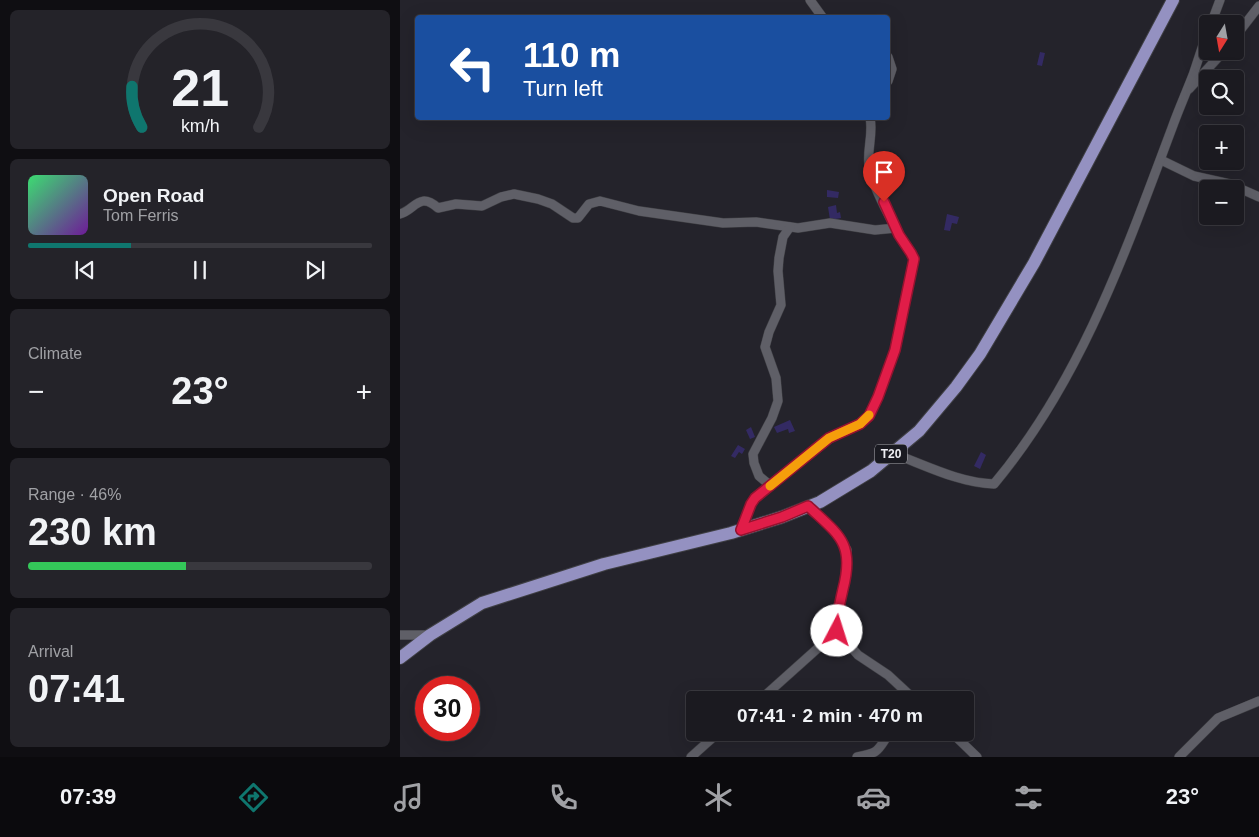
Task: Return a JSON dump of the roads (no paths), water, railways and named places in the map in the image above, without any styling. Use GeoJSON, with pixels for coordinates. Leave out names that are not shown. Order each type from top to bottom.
{"type":"FeatureCollection","features":[{"type":"Feature","properties":{"kind":"main road","name":"T20"},"geometry":{"type":"LineString","coordinates":[[400,658],[430,635],[482,603],[604,564],[667,550],[782,517],[820,502],[870,471],[892,453],[919,430],[956,387],[984,347],[1034,263],[1173,0]]}},
{"type":"Feature","properties":{"kind":"street"},"geometry":{"type":"LineString","coordinates":[[810,0],[821,15]]}},
{"type":"Feature","properties":{"kind":"street"},"geometry":{"type":"LineString","coordinates":[[1214,15],[1220,0]]}},
{"type":"Feature","properties":{"kind":"street"},"geometry":{"type":"LineString","coordinates":[[1244,26],[1259,6]]}},
{"type":"Feature","properties":{"kind":"street"},"geometry":{"type":"LineString","coordinates":[[892,453],[963,480],[994,484],[1024,446],[1078,355],[1114,281],[1199,57]]}},
{"type":"Feature","properties":{"kind":"street"},"geometry":{"type":"LineString","coordinates":[[1186,92],[1216,60]]}},
{"type":"Feature","properties":{"kind":"street"},"geometry":{"type":"LineString","coordinates":[[890,63],[892,69],[890,75]]}},
{"type":"Feature","properties":{"kind":"street"},"geometry":{"type":"LineString","coordinates":[[741,530],[755,498],[829,438],[865,420],[875,405],[895,350],[902,308],[914,259],[896,228],[870,170],[870,120]]}},
{"type":"Feature","properties":{"kind":"street"},"geometry":{"type":"LineString","coordinates":[[1161,160],[1194,176],[1230,184],[1259,197]]}},
{"type":"Feature","properties":{"kind":"street"},"geometry":{"type":"LineString","coordinates":[[400,214],[408,211],[417,203],[429,202],[438,208],[456,204],[482,206],[501,197],[514,194],[552,204],[574,218],[578,218],[589,204],[600,201],[639,211],[723,223],[756,222],[798,228],[836,223],[875,230],[896,228]]}},
{"type":"Feature","properties":{"kind":"street"},"geometry":{"type":"LineString","coordinates":[[770,486],[759,476],[753,454],[776,410],[778,401],[776,378],[765,347],[781,305],[778,277],[779,258],[783,237],[790,227]]}},
{"type":"Feature","properties":{"kind":"street"},"geometry":{"type":"LineString","coordinates":[[808,506],[835,531],[846,550],[845,583],[836,618],[837,631],[858,654],[888,675],[905,691]]}},
{"type":"Feature","properties":{"kind":"street"},"geometry":{"type":"LineString","coordinates":[[770,691],[837,631]]}},
{"type":"Feature","properties":{"kind":"street"},"geometry":{"type":"LineString","coordinates":[[400,636],[430,635]]}},
{"type":"Feature","properties":{"kind":"street"},"geometry":{"type":"LineString","coordinates":[[1179,757],[1218,718],[1259,702]]}},
{"type":"Feature","properties":{"kind":"street"},"geometry":{"type":"LineString","coordinates":[[691,757],[709,741]]}},
{"type":"Feature","properties":{"kind":"street"},"geometry":{"type":"LineString","coordinates":[[857,757],[872,755],[877,752],[884,741]]}},
{"type":"Feature","properties":{"kind":"street"},"geometry":{"type":"LineString","coordinates":[[960,741],[977,757]]}}]}
